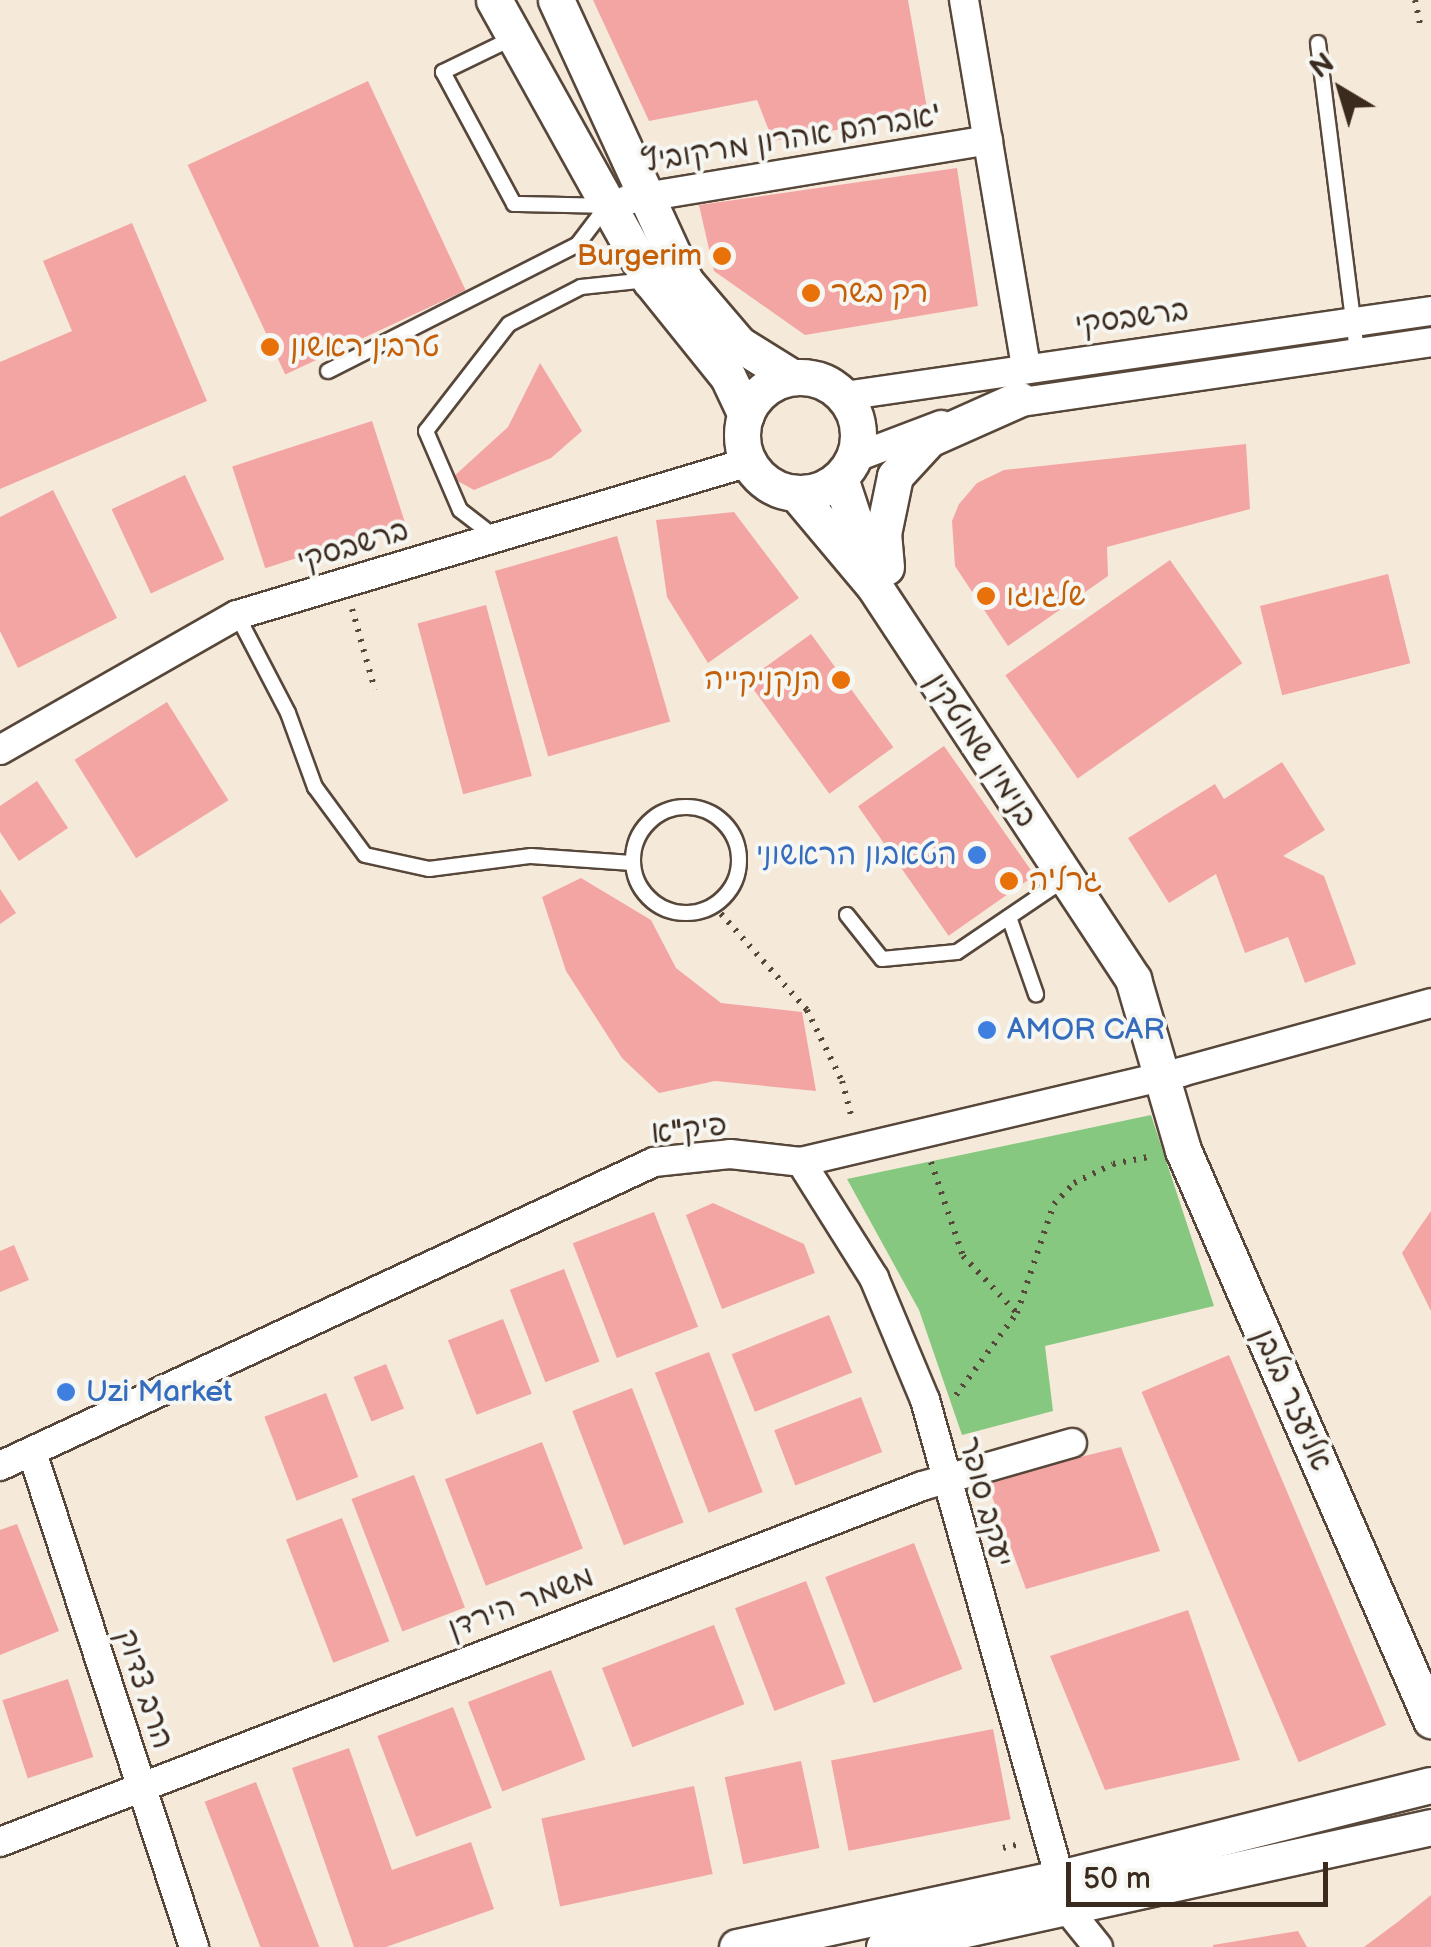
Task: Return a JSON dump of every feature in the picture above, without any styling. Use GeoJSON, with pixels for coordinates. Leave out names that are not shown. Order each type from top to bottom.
{"type":"FeatureCollection","features":[{"type":"Feature","properties":{"kind":"street"},"geometry":{"type":"LineString","coordinates":[[494,0],[650,280],[728,377],[746,415]]}},
{"type":"Feature","properties":{"kind":"street"},"geometry":{"type":"LineString","coordinates":[[556,0],[684,281],[713,319],[764,364],[792,377],[821,380],[844,396],[857,419],[847,468]]}},
{"type":"Feature","properties":{"kind":"street"},"geometry":{"type":"LineString","coordinates":[[964,0],[1026,364]]}},
{"type":"Feature","properties":{"kind":"street","name":"אברהם אהרון מרקוביץ'"},"geometry":{"type":"LineString","coordinates":[[606,206],[646,194],[988,140]]}},
{"type":"Feature","properties":{"kind":"street","name":"ברשבסקי"},"geometry":{"type":"LineString","coordinates":[[844,396],[1026,364],[1431,311]]}},
{"type":"Feature","properties":{"kind":"street"},"geometry":{"type":"LineString","coordinates":[[792,377],[764,390],[746,415],[742,438],[748,462],[768,484],[796,493],[847,468],[1019,399],[1431,342]]}},
{"type":"Feature","properties":{"kind":"street"},"geometry":{"type":"LineString","coordinates":[[887,572],[883,534],[895,476],[929,439],[1019,399]]}},
{"type":"Feature","properties":{"kind":"street","name":"ברשבסקי"},"geometry":{"type":"LineString","coordinates":[[0,750],[237,615],[748,462]]}},
{"type":"Feature","properties":{"kind":"street","name":"בנימין שמוטקין"},"geometry":{"type":"LineString","coordinates":[[847,468],[854,520],[1148,970],[1171,1074]]}},
{"type":"Feature","properties":{"kind":"street","name":"בנימין שמוטקין"},"geometry":{"type":"LineString","coordinates":[[796,493],[874,586],[1133,979],[1171,1074]]}},
{"type":"Feature","properties":{"kind":"street","name":"פיק\"א"},"geometry":{"type":"LineString","coordinates":[[0,1466],[654,1162],[730,1154],[801,1162],[860,1150],[1171,1074],[1431,1003]]}},
{"type":"Feature","properties":{"kind":"street","name":"אליעזר בלבן"},"geometry":{"type":"LineString","coordinates":[[1171,1074],[1183,1150],[1431,1720]]}},
{"type":"Feature","properties":{"kind":"street","name":"אליעזר בלבן"},"geometry":{"type":"LineString","coordinates":[[1171,1074],[1431,1658]]}},
{"type":"Feature","properties":{"kind":"street","name":"יעקב סופר"},"geometry":{"type":"LineString","coordinates":[[801,1162],[874,1278],[925,1400],[943,1478],[1065,1895]]}},
{"type":"Feature","properties":{"kind":"street","name":"משמר הירדן"},"geometry":{"type":"LineString","coordinates":[[0,1842],[140,1783],[943,1478],[1072,1442]]}},
{"type":"Feature","properties":{"kind":"street","name":"הרב צדוק"},"geometry":{"type":"LineString","coordinates":[[32,1452],[194,1947]]}},
{"type":"Feature","properties":{"kind":"street"},"geometry":{"type":"LineString","coordinates":[[884,1947],[1431,1785]]}},
{"type":"Feature","properties":{"kind":"street"},"geometry":{"type":"LineString","coordinates":[[737,1947],[1065,1895],[1431,1827]]}},
{"type":"Feature","properties":{"kind":"street"},"geometry":{"type":"LineString","coordinates":[[1065,1895],[1098,1947]]}},
{"type":"Feature","properties":{"kind":"lane"},"geometry":{"type":"LineString","coordinates":[[513,38],[443,72],[514,204],[606,206]]}},
{"type":"Feature","properties":{"kind":"lane"},"geometry":{"type":"LineString","coordinates":[[1318,44],[1356,352]]}},
{"type":"Feature","properties":{"kind":"lane"},"geometry":{"type":"LineString","coordinates":[[328,371],[578,244],[606,206]]}},
{"type":"Feature","properties":{"kind":"lane"},"geometry":{"type":"LineString","coordinates":[[495,537],[460,510],[426,432],[509,324],[582,287],[650,280]]}},
{"type":"Feature","properties":{"kind":"lane"},"geometry":{"type":"LineString","coordinates":[[237,615],[288,713],[315,787],[365,856],[430,869],[531,856],[632,863]]}},
{"type":"Feature","properties":{"kind":"lane"},"geometry":{"type":"LineString","coordinates":[[684,807],[716,815],[736,841],[740,859],[737,878],[714,906],[682,914],[660,908],[636,881],[634,846],[652,818],[684,807]]}},
{"type":"Feature","properties":{"kind":"lane"},"geometry":{"type":"LineString","coordinates":[[847,916],[882,959],[957,952],[1066,879]]}},
{"type":"Feature","properties":{"kind":"lane"},"geometry":{"type":"LineString","coordinates":[[1009,917],[1036,994]]}},
{"type":"Feature","properties":{"kind":"path"},"geometry":{"type":"LineString","coordinates":[[1415,0],[1420,29]]}},
{"type":"Feature","properties":{"kind":"path"},"geometry":{"type":"LineString","coordinates":[[344,582],[375,690]]}},
{"type":"Feature","properties":{"kind":"path"},"geometry":{"type":"LineString","coordinates":[[714,906],[807,1010],[842,1081],[860,1150]]}},
{"type":"Feature","properties":{"kind":"path"},"geometry":{"type":"LineString","coordinates":[[924,1136],[964,1256],[1017,1313]]}},
{"type":"Feature","properties":{"kind":"path"},"geometry":{"type":"LineString","coordinates":[[925,1400],[961,1394],[1017,1313],[1054,1204],[1074,1183],[1113,1164],[1183,1150]]}},
{"type":"Feature","properties":{"kind":"green space"},"geometry":{"type":"Polygon","coordinates":[[[1151,1115],[1214,1306],[1045,1346],[1053,1411],[962,1435],[919,1310],[847,1179],[1151,1115]]]}},
{"type":"Feature","properties":{"kind":"building"},"geometry":{"type":"Polygon","coordinates":[[[593,0],[908,0],[928,114],[773,141],[757,100],[649,121],[593,0]]]}},
{"type":"Feature","properties":{"kind":"building"},"geometry":{"type":"Polygon","coordinates":[[[368,81],[466,290],[285,374],[188,165],[368,81]]]}},
{"type":"Feature","properties":{"kind":"building"},"geometry":{"type":"Polygon","coordinates":[[[957,168],[978,306],[805,335],[714,271],[699,205],[957,168]]]}},
{"type":"Feature","properties":{"kind":"building"},"geometry":{"type":"Polygon","coordinates":[[[132,223],[207,401],[0,489],[0,362],[72,331],[43,261],[132,223]]]}},
{"type":"Feature","properties":{"kind":"building"},"geometry":{"type":"Polygon","coordinates":[[[540,363],[582,431],[551,458],[474,490],[452,478],[508,427],[540,363]]]}},
{"type":"Feature","properties":{"kind":"building"},"geometry":{"type":"Polygon","coordinates":[[[372,421],[405,523],[265,568],[232,466],[372,421]]]}},
{"type":"Feature","properties":{"kind":"building"},"geometry":{"type":"Polygon","coordinates":[[[1246,444],[1250,509],[1107,547],[1108,576],[1008,646],[955,566],[952,521],[959,504],[977,483],[1004,470],[1246,444]]]}},
{"type":"Feature","properties":{"kind":"building"},"geometry":{"type":"Polygon","coordinates":[[[185,475],[224,559],[151,594],[112,509],[185,475]]]}},
{"type":"Feature","properties":{"kind":"building"},"geometry":{"type":"Polygon","coordinates":[[[53,490],[117,618],[18,668],[0,631],[0,517],[53,490]]]}},
{"type":"Feature","properties":{"kind":"building"},"geometry":{"type":"Polygon","coordinates":[[[734,512],[799,598],[708,663],[667,597],[656,520],[734,512]]]}},
{"type":"Feature","properties":{"kind":"building"},"geometry":{"type":"Polygon","coordinates":[[[617,536],[670,722],[548,757],[495,571],[617,536]]]}},
{"type":"Feature","properties":{"kind":"building"},"geometry":{"type":"Polygon","coordinates":[[[1170,560],[1242,663],[1078,779],[1005,675],[1170,560]]]}},
{"type":"Feature","properties":{"kind":"building"},"geometry":{"type":"Polygon","coordinates":[[[1388,574],[1410,663],[1282,695],[1260,606],[1388,574]]]}},
{"type":"Feature","properties":{"kind":"building"},"geometry":{"type":"Polygon","coordinates":[[[486,605],[532,776],[463,794],[417,623],[486,605]]]}},
{"type":"Feature","properties":{"kind":"building"},"geometry":{"type":"Polygon","coordinates":[[[811,634],[893,747],[829,794],[747,680],[811,634]]]}},
{"type":"Feature","properties":{"kind":"building"},"geometry":{"type":"Polygon","coordinates":[[[167,702],[228,800],[136,858],[75,760],[167,702]]]}},
{"type":"Feature","properties":{"kind":"building"},"geometry":{"type":"Polygon","coordinates":[[[944,746],[1035,875],[949,936],[858,806],[944,746]]]}},
{"type":"Feature","properties":{"kind":"building"},"geometry":{"type":"Polygon","coordinates":[[[1282,762],[1325,830],[1283,856],[1324,876],[1356,964],[1305,983],[1288,937],[1245,953],[1216,874],[1169,903],[1128,838],[1215,784],[1224,799],[1282,762]]]}},
{"type":"Feature","properties":{"kind":"building"},"geometry":{"type":"Polygon","coordinates":[[[37,781],[68,828],[19,861],[0,832],[0,806],[37,781]]]}},
{"type":"Feature","properties":{"kind":"building"},"geometry":{"type":"Polygon","coordinates":[[[581,878],[651,920],[676,968],[721,1003],[802,1012],[816,1091],[715,1081],[659,1093],[622,1058],[566,971],[542,897],[581,878]]]}},
{"type":"Feature","properties":{"kind":"building"},"geometry":{"type":"Polygon","coordinates":[[[0,889],[16,913],[0,924],[0,889]]]}},
{"type":"Feature","properties":{"kind":"building"},"geometry":{"type":"Polygon","coordinates":[[[713,1203],[804,1244],[815,1273],[722,1309],[686,1215],[713,1203]]]}},
{"type":"Feature","properties":{"kind":"building"},"geometry":{"type":"Polygon","coordinates":[[[1431,1211],[1431,1311],[1402,1253],[1431,1211]]]}},
{"type":"Feature","properties":{"kind":"building"},"geometry":{"type":"Polygon","coordinates":[[[654,1212],[698,1327],[617,1358],[573,1243],[654,1212]]]}},
{"type":"Feature","properties":{"kind":"building"},"geometry":{"type":"Polygon","coordinates":[[[14,1245],[29,1280],[0,1292],[0,1251],[14,1245]]]}},
{"type":"Feature","properties":{"kind":"building"},"geometry":{"type":"Polygon","coordinates":[[[564,1269],[599,1361],[545,1382],[510,1290],[564,1269]]]}},
{"type":"Feature","properties":{"kind":"building"},"geometry":{"type":"Polygon","coordinates":[[[829,1315],[852,1372],[755,1412],[732,1354],[829,1315]]]}},
{"type":"Feature","properties":{"kind":"building"},"geometry":{"type":"Polygon","coordinates":[[[503,1319],[532,1394],[477,1415],[448,1340],[503,1319]]]}},
{"type":"Feature","properties":{"kind":"building"},"geometry":{"type":"Polygon","coordinates":[[[709,1352],[763,1492],[709,1513],[655,1373],[709,1352]]]}},
{"type":"Feature","properties":{"kind":"building"},"geometry":{"type":"Polygon","coordinates":[[[1229,1355],[1386,1725],[1299,1762],[1142,1392],[1229,1355]]]}},
{"type":"Feature","properties":{"kind":"building"},"geometry":{"type":"Polygon","coordinates":[[[386,1364],[404,1409],[372,1422],[354,1377],[386,1364]]]}},
{"type":"Feature","properties":{"kind":"building"},"geometry":{"type":"Polygon","coordinates":[[[632,1388],[684,1522],[624,1545],[572,1411],[632,1388]]]}},
{"type":"Feature","properties":{"kind":"building"},"geometry":{"type":"Polygon","coordinates":[[[326,1393],[358,1477],[297,1501],[264,1417],[326,1393]]]}},
{"type":"Feature","properties":{"kind":"building"},"geometry":{"type":"Polygon","coordinates":[[[861,1397],[882,1452],[795,1485],[774,1430],[861,1397]]]}},
{"type":"Feature","properties":{"kind":"building"},"geometry":{"type":"Polygon","coordinates":[[[542,1442],[583,1548],[486,1586],[445,1479],[542,1442]]]}},
{"type":"Feature","properties":{"kind":"building"},"geometry":{"type":"Polygon","coordinates":[[[1121,1447],[1160,1551],[1026,1589],[986,1480],[1121,1447]]]}},
{"type":"Feature","properties":{"kind":"building"},"geometry":{"type":"Polygon","coordinates":[[[414,1475],[465,1608],[402,1632],[351,1499],[414,1475]]]}},
{"type":"Feature","properties":{"kind":"building"},"geometry":{"type":"Polygon","coordinates":[[[342,1518],[389,1641],[333,1663],[286,1540],[342,1518]]]}},
{"type":"Feature","properties":{"kind":"building"},"geometry":{"type":"Polygon","coordinates":[[[17,1524],[59,1631],[0,1655],[0,1530],[17,1524]]]}},
{"type":"Feature","properties":{"kind":"building"},"geometry":{"type":"Polygon","coordinates":[[[914,1543],[962,1669],[874,1703],[825,1577],[914,1543]]]}},
{"type":"Feature","properties":{"kind":"building"},"geometry":{"type":"Polygon","coordinates":[[[806,1581],[845,1684],[774,1711],[735,1608],[806,1581]]]}},
{"type":"Feature","properties":{"kind":"building"},"geometry":{"type":"Polygon","coordinates":[[[1188,1610],[1240,1760],[1105,1790],[1050,1656],[1188,1610]]]}},
{"type":"Feature","properties":{"kind":"building"},"geometry":{"type":"Polygon","coordinates":[[[714,1625],[744,1704],[632,1747],[602,1668],[714,1625]]]}},
{"type":"Feature","properties":{"kind":"building"},"geometry":{"type":"Polygon","coordinates":[[[551,1670],[585,1760],[502,1792],[468,1702],[551,1670]]]}},
{"type":"Feature","properties":{"kind":"building"},"geometry":{"type":"Polygon","coordinates":[[[68,1679],[93,1757],[28,1778],[2,1700],[68,1679]]]}},
{"type":"Feature","properties":{"kind":"building"},"geometry":{"type":"Polygon","coordinates":[[[453,1707],[492,1808],[416,1837],[377,1736],[453,1707]]]}},
{"type":"Feature","properties":{"kind":"building"},"geometry":{"type":"Polygon","coordinates":[[[993,1729],[1011,1819],[849,1851],[831,1760],[993,1729]]]}},
{"type":"Feature","properties":{"kind":"building"},"geometry":{"type":"Polygon","coordinates":[[[349,1748],[392,1870],[471,1842],[494,1909],[386,1947],[354,1947],[292,1768],[349,1748]]]}},
{"type":"Feature","properties":{"kind":"building"},"geometry":{"type":"Polygon","coordinates":[[[801,1761],[820,1848],[743,1864],[725,1777],[801,1761]]]}},
{"type":"Feature","properties":{"kind":"building"},"geometry":{"type":"Polygon","coordinates":[[[256,1782],[319,1947],[260,1947],[205,1802],[256,1782]]]}},
{"type":"Feature","properties":{"kind":"building"},"geometry":{"type":"Polygon","coordinates":[[[694,1786],[713,1874],[560,1906],[541,1818],[694,1786]]]}},
{"type":"Feature","properties":{"kind":"building"},"geometry":{"type":"Polygon","coordinates":[[[1431,1895],[1431,1947],[1364,1947],[1399,1921],[1431,1895]]]}},
{"type":"Feature","properties":{"kind":"building"},"geometry":{"type":"Polygon","coordinates":[[[1298,1931],[1307,1947],[1213,1947],[1213,1945],[1298,1931]]]}},
{"type":"Feature","properties":{"kind":"place","name":"Burgerim"},"geometry":{"type":"Point","coordinates":[722,256]}},
{"type":"Feature","properties":{"kind":"place","name":"רק בשר"},"geometry":{"type":"Point","coordinates":[811,293]}},
{"type":"Feature","properties":{"kind":"place","name":"טרבין ראשון"},"geometry":{"type":"Point","coordinates":[270,347]}},
{"type":"Feature","properties":{"kind":"place","name":"שלגוגו"},"geometry":{"type":"Point","coordinates":[986,596]}},
{"type":"Feature","properties":{"kind":"place","name":"הנקניקייה"},"geometry":{"type":"Point","coordinates":[841,680]}},
{"type":"Feature","properties":{"kind":"place","name":"הטאבון הראשוני"},"geometry":{"type":"Point","coordinates":[977,855]}},
{"type":"Feature","properties":{"kind":"place","name":"גרל'ה"},"geometry":{"type":"Point","coordinates":[1009,881]}},
{"type":"Feature","properties":{"kind":"place","name":"AMOR CAR"},"geometry":{"type":"Point","coordinates":[987,1030]}},
{"type":"Feature","properties":{"kind":"place","name":"Uzi Market"},"geometry":{"type":"Point","coordinates":[66,1392]}}]}
